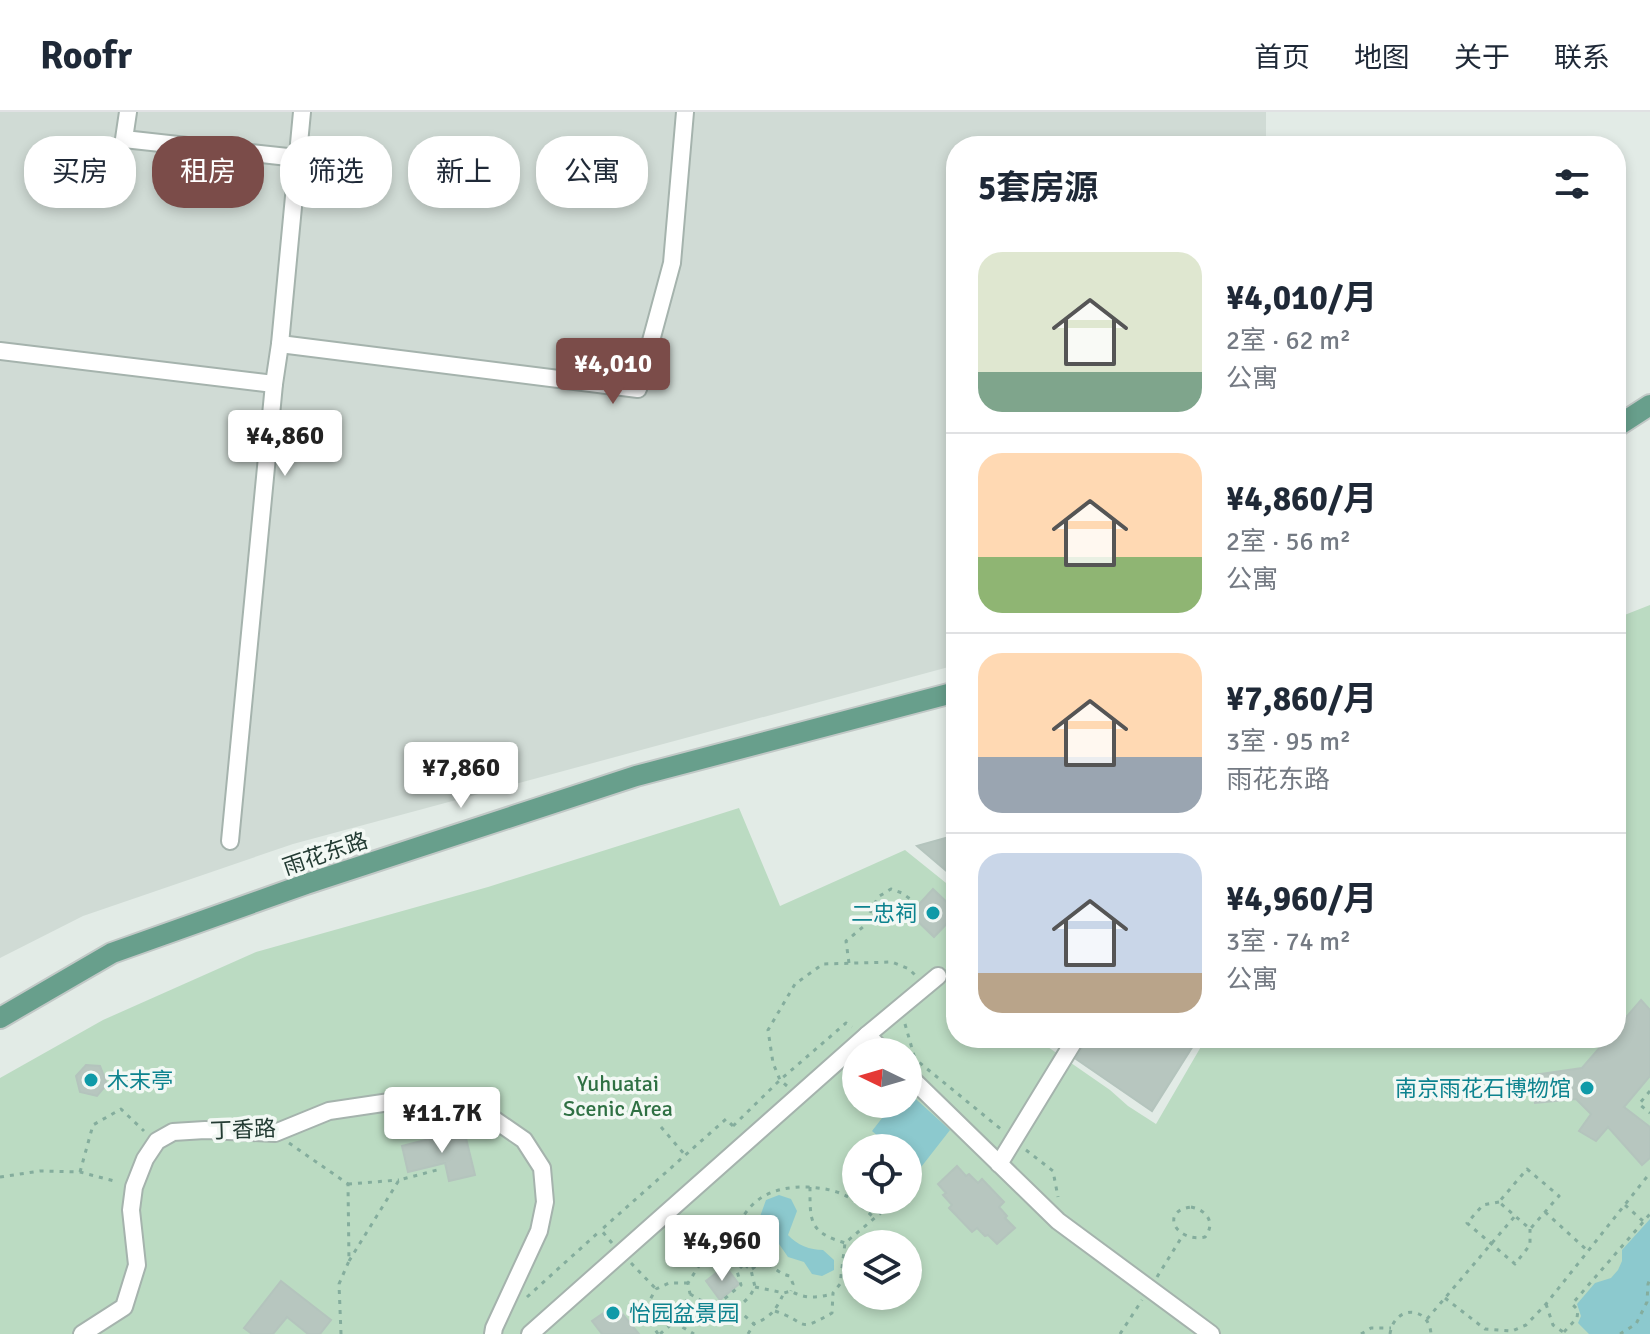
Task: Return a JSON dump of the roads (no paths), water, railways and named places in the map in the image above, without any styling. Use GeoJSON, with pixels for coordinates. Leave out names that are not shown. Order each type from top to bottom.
{"type":"FeatureCollection","features":[{"type":"Feature","properties":{"kind":"main road"},"geometry":{"type":"LineString","coordinates":[[1626,421],[1650,405]]}},
{"type":"Feature","properties":{"kind":"main road","name":"雨花东路"},"geometry":{"type":"LineString","coordinates":[[0,1018],[112,953],[306,884],[636,776],[946,695]]}},
{"type":"Feature","properties":{"kind":"street"},"geometry":{"type":"LineString","coordinates":[[128,112],[124,139],[280,156]]}},
{"type":"Feature","properties":{"kind":"street"},"geometry":{"type":"LineString","coordinates":[[299,136],[302,112]]}},
{"type":"Feature","properties":{"kind":"street"},"geometry":{"type":"LineString","coordinates":[[280,344],[638,389],[672,263],[685,112]]}},
{"type":"Feature","properties":{"kind":"street"},"geometry":{"type":"LineString","coordinates":[[230,841],[292,208]]}},
{"type":"Feature","properties":{"kind":"street"},"geometry":{"type":"LineString","coordinates":[[0,351],[274,384]]}},
{"type":"Feature","properties":{"kind":"street"},"geometry":{"type":"LineString","coordinates":[[530,1334],[932,981]]}},
{"type":"Feature","properties":{"kind":"street"},"geometry":{"type":"LineString","coordinates":[[867,1035],[870,1038]]}},
{"type":"Feature","properties":{"kind":"street"},"geometry":{"type":"LineString","coordinates":[[999,1164],[1070,1048]]}},
{"type":"Feature","properties":{"kind":"street"},"geometry":{"type":"LineString","coordinates":[[922,1089],[1058,1221],[1211,1334]]}},
{"type":"Feature","properties":{"kind":"street","name":"丁香路"},"geometry":{"type":"LineString","coordinates":[[82,1334],[124,1307],[137,1265],[131,1210],[134,1187],[145,1159],[157,1141],[173,1132],[275,1133],[329,1111],[403,1100],[456,1107],[495,1120],[524,1140],[542,1168],[545,1202],[539,1231],[493,1334]]}},
{"type":"Feature","properties":{"kind":"water"},"geometry":{"type":"Polygon","coordinates":[[[922,1105],[950,1130],[922,1166],[922,1134],[876,1134],[872,1131],[882,1118],[922,1118],[922,1105]]]}},
{"type":"Feature","properties":{"kind":"water"},"geometry":{"type":"Polygon","coordinates":[[[779,1195],[791,1199],[797,1211],[788,1235],[804,1246],[823,1250],[834,1260],[834,1270],[822,1276],[812,1274],[804,1262],[788,1257],[779,1244],[770,1242],[768,1235],[757,1225],[766,1200],[779,1195]]]}},
{"type":"Feature","properties":{"kind":"water"},"geometry":{"type":"Polygon","coordinates":[[[1650,1219],[1650,1334],[1589,1334],[1578,1323],[1581,1316],[1577,1304],[1595,1283],[1611,1278],[1618,1270],[1622,1250],[1650,1219]]]}},
{"type":"Feature","properties":{"kind":"place","name":"二忠祠"},"geometry":{"type":"Point","coordinates":[933,913]}},
{"type":"Feature","properties":{"kind":"place","name":"木末亭"},"geometry":{"type":"Point","coordinates":[91,1080]}},
{"type":"Feature","properties":{"kind":"place","name":"南京雨花石博物馆"},"geometry":{"type":"Point","coordinates":[1587,1088]}},
{"type":"Feature","properties":{"kind":"place","name":"怡园盆景园"},"geometry":{"type":"Point","coordinates":[613,1313]}},
{"type":"Feature","properties":{"kind":"park label","name":"Yuhuatai Scenic Area"},"geometry":{"type":"Point","coordinates":[618,1096]}}]}
